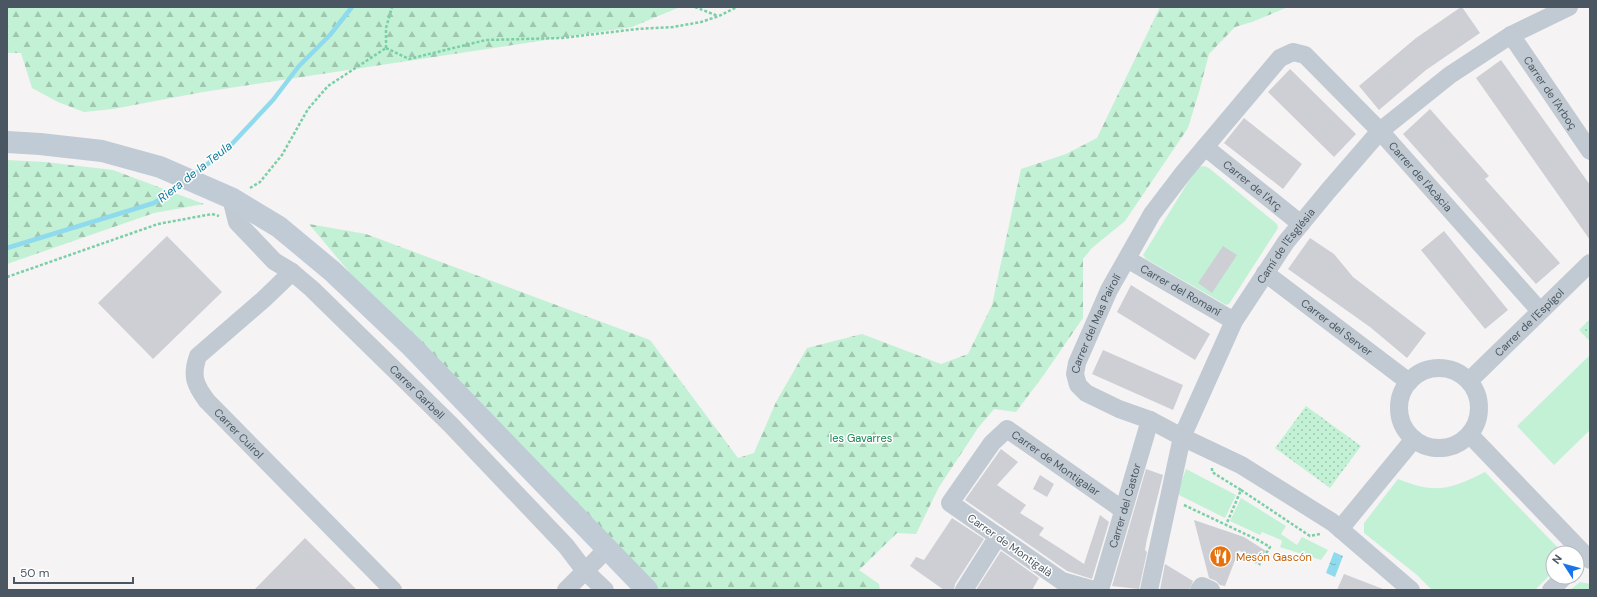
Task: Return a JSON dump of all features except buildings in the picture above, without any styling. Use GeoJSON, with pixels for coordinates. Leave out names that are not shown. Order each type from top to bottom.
{"type":"FeatureCollection","features":[{"type":"Feature","properties":{"kind":"main road"},"geometry":{"type":"LineString","coordinates":[[7,142],[102,151],[160,167],[231,198],[279,227],[332,271],[412,347],[647,590]]}},
{"type":"Feature","properties":{"kind":"street","name":"Camí de l'Església"},"geometry":{"type":"LineString","coordinates":[[1149,590],[1182,437],[1234,321],[1286,242],[1380,131],[1450,75],[1511,35],[1568,7]]}},
{"type":"Feature","properties":{"kind":"street","name":"Carrer de l'Arboç"},"geometry":{"type":"LineString","coordinates":[[1511,35],[1590,151]]}},
{"type":"Feature","properties":{"kind":"street","name":"Carrer de l'Acàcia"},"geometry":{"type":"LineString","coordinates":[[1293,52],[1305,55],[1380,131],[1540,311]]}},
{"type":"Feature","properties":{"kind":"street","name":"Carrer del Mas Pairolí"},"geometry":{"type":"LineString","coordinates":[[1293,52],[1280,58],[1205,147],[1152,214],[1109,290],[1077,363],[1074,374],[1078,385],[1086,393],[1119,409],[1150,420],[1241,465],[1336,526],[1411,590]]}},
{"type":"Feature","properties":{"kind":"street","name":"Carrer de l'Arç"},"geometry":{"type":"LineString","coordinates":[[1205,147],[1301,224]]}},
{"type":"Feature","properties":{"kind":"street","name":"Carrer Garbell"},"geometry":{"type":"LineString","coordinates":[[231,198],[237,222],[274,261],[292,272],[312,289],[451,425],[566,546],[586,571],[605,590]]}},
{"type":"Feature","properties":{"kind":"street","name":"Carrer del Romaní"},"geometry":{"type":"LineString","coordinates":[[1127,259],[1234,321]]}},
{"type":"Feature","properties":{"kind":"street","name":"Carrer de l'Espígol"},"geometry":{"type":"LineString","coordinates":[[1469,381],[1590,263]]}},
{"type":"Feature","properties":{"kind":"street","name":"Carrer Cuirol"},"geometry":{"type":"LineString","coordinates":[[292,272],[264,299],[198,356],[194,366],[195,379],[199,390],[207,401],[393,590]]}},
{"type":"Feature","properties":{"kind":"street","name":"Carrer del Server"},"geometry":{"type":"LineString","coordinates":[[1265,273],[1409,382]]}},
{"type":"Feature","properties":{"kind":"street"},"geometry":{"type":"LineString","coordinates":[[1444,367],[1457,371],[1465,376],[1474,387],[1478,397],[1479,416],[1470,435],[1451,446],[1437,448],[1430,447],[1414,439],[1402,422],[1399,409],[1400,398],[1404,388],[1409,382],[1413,377],[1426,369],[1444,367]]}},
{"type":"Feature","properties":{"kind":"street","name":"Carrer del Castor"},"geometry":{"type":"LineString","coordinates":[[1100,590],[1150,420]]}},
{"type":"Feature","properties":{"kind":"street","name":"Carrer de Montigalar"},"geometry":{"type":"LineString","coordinates":[[950,503],[992,443],[1007,429],[1123,510]]}},
{"type":"Feature","properties":{"kind":"street"},"geometry":{"type":"LineString","coordinates":[[1470,435],[1586,557]]}},
{"type":"Feature","properties":{"kind":"street"},"geometry":{"type":"LineString","coordinates":[[1336,526],[1414,439]]}},
{"type":"Feature","properties":{"kind":"street","name":"Carrer de Montigalà"},"geometry":{"type":"LineString","coordinates":[[950,503],[998,536],[1061,586],[1094,590]]}},
{"type":"Feature","properties":{"kind":"street"},"geometry":{"type":"LineString","coordinates":[[964,590],[998,536]]}},
{"type":"Feature","properties":{"kind":"street"},"geometry":{"type":"LineString","coordinates":[[566,590],[607,549]]}},
{"type":"Feature","properties":{"kind":"street"},"geometry":{"type":"LineString","coordinates":[[1199,590],[1202,586],[1211,590]]}},
{"type":"Feature","properties":{"kind":"path"},"geometry":{"type":"LineString","coordinates":[[386,48],[386,28],[392,7]]}},
{"type":"Feature","properties":{"kind":"path"},"geometry":{"type":"LineString","coordinates":[[695,7],[719,16]]}},
{"type":"Feature","properties":{"kind":"path"},"geometry":{"type":"LineString","coordinates":[[386,48],[409,59],[486,40],[562,38],[637,29],[673,27],[701,22],[719,16],[737,7]]}},
{"type":"Feature","properties":{"kind":"path"},"geometry":{"type":"LineString","coordinates":[[231,198],[260,182],[282,155],[308,109],[328,86],[386,48]]}},
{"type":"Feature","properties":{"kind":"path"},"geometry":{"type":"LineString","coordinates":[[7,277],[158,224],[212,214],[237,222]]}},
{"type":"Feature","properties":{"kind":"path"},"geometry":{"type":"LineString","coordinates":[[1210,450],[1212,472],[1310,536],[1321,534],[1336,526]]}},
{"type":"Feature","properties":{"kind":"path"},"geometry":{"type":"LineString","coordinates":[[1226,525],[1241,490]]}},
{"type":"Feature","properties":{"kind":"path"},"geometry":{"type":"LineString","coordinates":[[1169,498],[1258,540],[1270,548],[1259,565]]}},
{"type":"Feature","properties":{"kind":"green space"},"geometry":{"type":"Polygon","coordinates":[[[7,7],[680,7],[632,27],[203,92],[113,109],[84,112],[58,102],[32,88],[21,53],[7,53],[7,7]]]}},
{"type":"Feature","properties":{"kind":"green space","name":"les Gavarres"},"geometry":{"type":"Polygon","coordinates":[[[1160,7],[1288,7],[1252,22],[1235,27],[1209,54],[1188,128],[1125,221],[1092,248],[1083,259],[1083,318],[1016,412],[994,409],[978,428],[939,487],[916,534],[897,533],[859,570],[879,584],[880,590],[648,590],[412,347],[309,224],[366,234],[650,340],[738,458],[754,453],[776,402],[807,348],[862,334],[941,364],[968,354],[992,305],[1021,169],[1066,154],[1097,138],[1160,7]]]}},
{"type":"Feature","properties":{"kind":"green space"},"geometry":{"type":"Polygon","coordinates":[[[7,160],[45,162],[113,170],[204,204],[154,213],[7,264],[7,160]]]}},
{"type":"Feature","properties":{"kind":"green space"},"geometry":{"type":"Polygon","coordinates":[[[1204,166],[1209,168],[1277,224],[1278,228],[1229,304],[1226,305],[1146,259],[1143,255],[1195,171],[1199,167],[1204,166]]]}},
{"type":"Feature","properties":{"kind":"green space"},"geometry":{"type":"Polygon","coordinates":[[[1590,319],[1590,341],[1579,330],[1590,319]]]}},
{"type":"Feature","properties":{"kind":"green space"},"geometry":{"type":"Polygon","coordinates":[[[1590,355],[1590,430],[1554,465],[1517,426],[1590,355]]]}},
{"type":"Feature","properties":{"kind":"green space"},"geometry":{"type":"Polygon","coordinates":[[[1306,406],[1361,446],[1330,488],[1275,448],[1306,406]]]}},
{"type":"Feature","properties":{"kind":"green space"},"geometry":{"type":"Polygon","coordinates":[[[1186,469],[1236,495],[1225,518],[1177,494],[1186,469]]]}},
{"type":"Feature","properties":{"kind":"green space"},"geometry":{"type":"Polygon","coordinates":[[[1485,472],[1555,545],[1545,545],[1545,580],[1535,590],[1432,590],[1417,575],[1364,533],[1364,523],[1398,479],[1411,484],[1433,488],[1442,488],[1462,483],[1485,472]]]}},
{"type":"Feature","properties":{"kind":"green space"},"geometry":{"type":"Polygon","coordinates":[[[1241,498],[1286,526],[1281,534],[1297,545],[1302,537],[1328,550],[1321,560],[1280,547],[1282,542],[1281,540],[1262,532],[1260,535],[1230,521],[1241,498]]]}},
{"type":"Feature","properties":{"kind":"green space"},"geometry":{"type":"Polygon","coordinates":[[[1585,583],[1590,584],[1590,590],[1570,590],[1576,585],[1585,585],[1585,583]]]}},
{"type":"Feature","properties":{"kind":"water"},"geometry":{"type":"Polygon","coordinates":[[[1334,552],[1343,556],[1335,577],[1326,573],[1334,552]]]}},
{"type":"Feature","properties":{"kind":"waterway","name":"Riera de la Teula"},"geometry":{"type":"LineString","coordinates":[[195,174],[230,146],[273,100],[299,66],[330,35],[352,7]]}},
{"type":"Feature","properties":{"kind":"waterway","name":"Riera de la Teula"},"geometry":{"type":"LineString","coordinates":[[7,248],[154,203],[183,184]]}},
{"type":"Feature","properties":{"kind":"place","name":"Mesón Gascón"},"geometry":{"type":"Point","coordinates":[1220,557]}}]}
